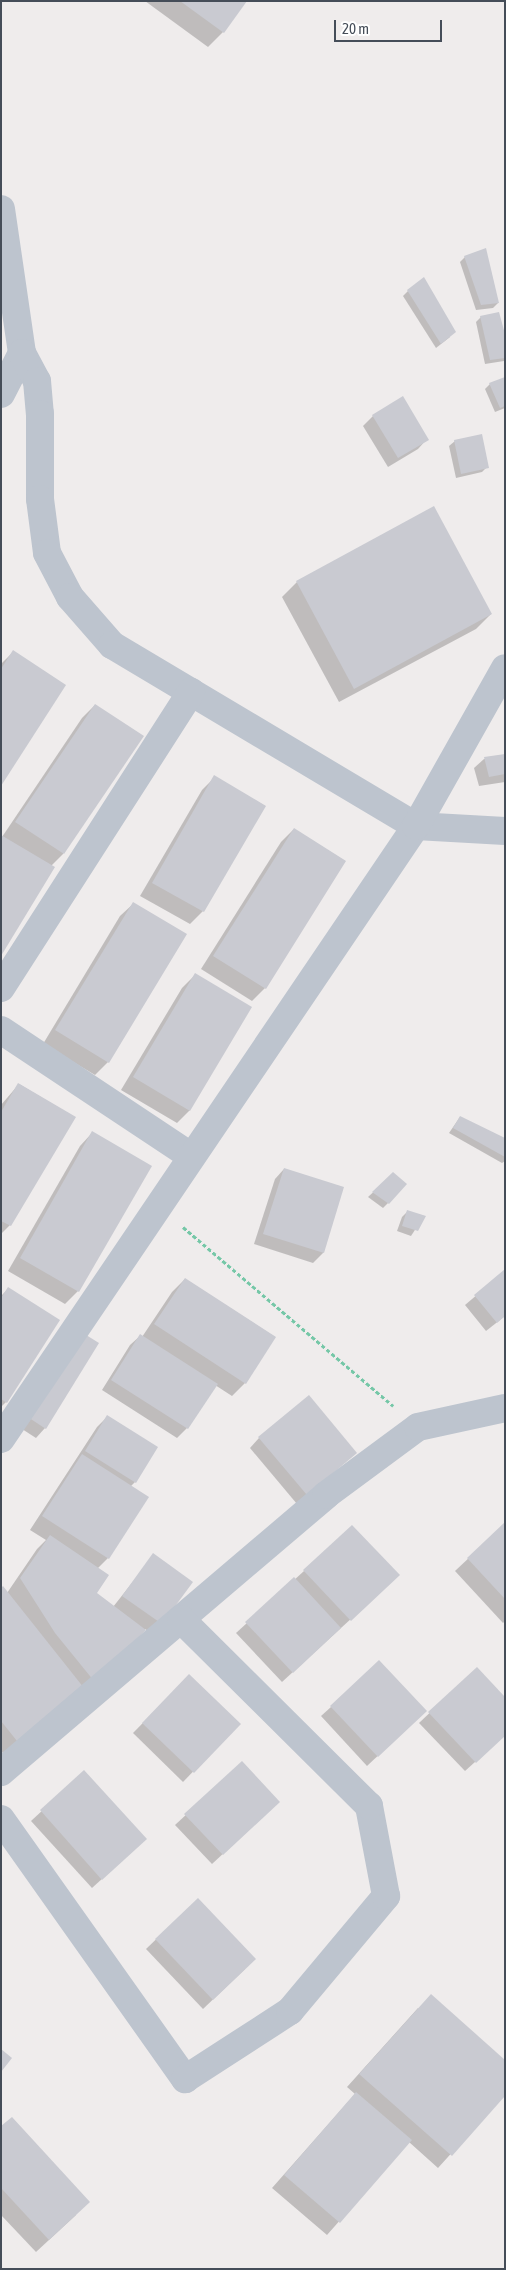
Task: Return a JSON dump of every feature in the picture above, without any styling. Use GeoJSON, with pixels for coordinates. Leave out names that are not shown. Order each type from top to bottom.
{"type":"FeatureCollection","features":[{"type":"Feature","properties":{"kind":"street"},"geometry":{"type":"LineString","coordinates":[[1,209],[22,352],[37,381],[40,414],[40,498],[47,553],[70,597],[112,645],[416,826],[505,831]]}},
{"type":"Feature","properties":{"kind":"street"},"geometry":{"type":"LineString","coordinates":[[1,394],[22,352]]}},
{"type":"Feature","properties":{"kind":"street"},"geometry":{"type":"LineString","coordinates":[[1,1439],[416,826],[505,668]]}},
{"type":"Feature","properties":{"kind":"street"},"geometry":{"type":"LineString","coordinates":[[1,988],[191,692]]}},
{"type":"Feature","properties":{"kind":"street"},"geometry":{"type":"LineString","coordinates":[[1,1030],[191,1156]]}},
{"type":"Feature","properties":{"kind":"street"},"geometry":{"type":"LineString","coordinates":[[1,1772],[326,1495],[418,1427],[505,1408]]}},
{"type":"Feature","properties":{"kind":"street"},"geometry":{"type":"LineString","coordinates":[[1,1819],[185,2079],[290,2011],[386,1896],[369,1806],[182,1619]]}},
{"type":"Feature","properties":{"kind":"path"},"geometry":{"type":"LineString","coordinates":[[158,1205],[418,1427]]}},
{"type":"Feature","properties":{"kind":"building"},"geometry":{"type":"Polygon","coordinates":[[[180,1],[247,1],[224,33],[180,1]]]}},
{"type":"Feature","properties":{"kind":"building"},"geometry":{"type":"Polygon","coordinates":[[[486,248],[499,303],[481,305],[464,256],[486,248]]]}},
{"type":"Feature","properties":{"kind":"building"},"geometry":{"type":"Polygon","coordinates":[[[424,277],[456,332],[441,344],[407,290],[424,277]]]}},
{"type":"Feature","properties":{"kind":"building"},"geometry":{"type":"Polygon","coordinates":[[[499,312],[505,334],[505,358],[490,360],[480,316],[499,312]]]}},
{"type":"Feature","properties":{"kind":"building"},"geometry":{"type":"Polygon","coordinates":[[[505,377],[505,406],[500,408],[489,383],[505,377]]]}},
{"type":"Feature","properties":{"kind":"building"},"geometry":{"type":"Polygon","coordinates":[[[403,396],[429,440],[398,458],[372,415],[403,396]]]}},
{"type":"Feature","properties":{"kind":"building"},"geometry":{"type":"Polygon","coordinates":[[[482,434],[489,468],[461,474],[454,440],[482,434]]]}},
{"type":"Feature","properties":{"kind":"building"},"geometry":{"type":"Polygon","coordinates":[[[434,506],[492,614],[354,689],[296,581],[434,506]]]}},
{"type":"Feature","properties":{"kind":"building"},"geometry":{"type":"Polygon","coordinates":[[[13,650],[66,685],[1,786],[1,669],[13,650]]]}},
{"type":"Feature","properties":{"kind":"building"},"geometry":{"type":"Polygon","coordinates":[[[95,704],[144,736],[64,854],[15,822],[95,704]]]}},
{"type":"Feature","properties":{"kind":"building"},"geometry":{"type":"Polygon","coordinates":[[[505,754],[505,774],[489,777],[484,757],[505,754]]]}},
{"type":"Feature","properties":{"kind":"building"},"geometry":{"type":"Polygon","coordinates":[[[214,775],[266,806],[204,912],[152,883],[214,775]]]}},
{"type":"Feature","properties":{"kind":"building"},"geometry":{"type":"Polygon","coordinates":[[[294,828],[346,861],[266,989],[213,956],[294,828]]]}},
{"type":"Feature","properties":{"kind":"building"},"geometry":{"type":"Polygon","coordinates":[[[1,835],[55,867],[1,956],[1,835]]]}},
{"type":"Feature","properties":{"kind":"building"},"geometry":{"type":"Polygon","coordinates":[[[133,902],[187,934],[109,1063],[55,1030],[133,902]]]}},
{"type":"Feature","properties":{"kind":"building"},"geometry":{"type":"Polygon","coordinates":[[[195,973],[252,1007],[190,1111],[133,1077],[195,973]]]}},
{"type":"Feature","properties":{"kind":"building"},"geometry":{"type":"Polygon","coordinates":[[[18,1083],[76,1117],[11,1226],[1,1221],[1,1112],[18,1083]]]}},
{"type":"Feature","properties":{"kind":"building"},"geometry":{"type":"Polygon","coordinates":[[[460,1116],[505,1138],[505,1157],[453,1128],[460,1116]]]}},
{"type":"Feature","properties":{"kind":"building"},"geometry":{"type":"Polygon","coordinates":[[[92,1131],[152,1166],[79,1292],[20,1258],[92,1131]]]}},
{"type":"Feature","properties":{"kind":"building"},"geometry":{"type":"Polygon","coordinates":[[[284,1168],[344,1187],[324,1253],[263,1234],[284,1168]]]}},
{"type":"Feature","properties":{"kind":"building"},"geometry":{"type":"Polygon","coordinates":[[[393,1172],[407,1184],[389,1204],[372,1192],[393,1172]]]}},
{"type":"Feature","properties":{"kind":"building"},"geometry":{"type":"Polygon","coordinates":[[[407,1210],[426,1216],[418,1231],[402,1226],[407,1210]]]}},
{"type":"Feature","properties":{"kind":"building"},"geometry":{"type":"Polygon","coordinates":[[[505,1269],[505,1316],[497,1323],[474,1295],[505,1269]]]}},
{"type":"Feature","properties":{"kind":"building"},"geometry":{"type":"Polygon","coordinates":[[[185,1278],[276,1337],[246,1384],[154,1324],[185,1278]]]}},
{"type":"Feature","properties":{"kind":"building"},"geometry":{"type":"Polygon","coordinates":[[[8,1287],[60,1320],[7,1403],[1,1399],[1,1298],[8,1287]]]}},
{"type":"Feature","properties":{"kind":"building"},"geometry":{"type":"Polygon","coordinates":[[[70,1325],[99,1343],[46,1429],[17,1410],[70,1325]]]}},
{"type":"Feature","properties":{"kind":"building"},"geometry":{"type":"Polygon","coordinates":[[[140,1334],[218,1384],[188,1429],[111,1380],[140,1334]]]}},
{"type":"Feature","properties":{"kind":"building"},"geometry":{"type":"Polygon","coordinates":[[[309,1395],[357,1453],[307,1495],[258,1437],[309,1395]]]}},
{"type":"Feature","properties":{"kind":"building"},"geometry":{"type":"Polygon","coordinates":[[[107,1415],[158,1447],[136,1483],[85,1451],[107,1415]]]}},
{"type":"Feature","properties":{"kind":"building"},"geometry":{"type":"Polygon","coordinates":[[[82,1454],[149,1497],[109,1559],[42,1516],[82,1454]]]}},
{"type":"Feature","properties":{"kind":"building"},"geometry":{"type":"Polygon","coordinates":[[[505,1522],[505,1599],[467,1558],[505,1522]]]}},
{"type":"Feature","properties":{"kind":"building"},"geometry":{"type":"Polygon","coordinates":[[[352,1525],[400,1575],[351,1621],[303,1570],[352,1525]]]}},
{"type":"Feature","properties":{"kind":"building"},"geometry":{"type":"Polygon","coordinates":[[[50,1535],[109,1575],[97,1593],[146,1630],[94,1681],[55,1633],[20,1578],[50,1535]]]}},
{"type":"Feature","properties":{"kind":"building"},"geometry":{"type":"Polygon","coordinates":[[[153,1553],[193,1582],[162,1624],[122,1596],[153,1553]]]}},
{"type":"Feature","properties":{"kind":"building"},"geometry":{"type":"Polygon","coordinates":[[[294,1577],[341,1628],[293,1673],[245,1622],[294,1577]]]}},
{"type":"Feature","properties":{"kind":"building"},"geometry":{"type":"Polygon","coordinates":[[[3,1586],[84,1688],[17,1741],[1,1721],[1,1588],[3,1586]]]}},
{"type":"Feature","properties":{"kind":"building"},"geometry":{"type":"Polygon","coordinates":[[[379,1660],[427,1711],[378,1757],[330,1706],[379,1660]]]}},
{"type":"Feature","properties":{"kind":"building"},"geometry":{"type":"Polygon","coordinates":[[[477,1667],[505,1697],[505,1736],[476,1763],[428,1712],[477,1667]]]}},
{"type":"Feature","properties":{"kind":"building"},"geometry":{"type":"Polygon","coordinates":[[[189,1674],[241,1724],[194,1773],[142,1723],[189,1674]]]}},
{"type":"Feature","properties":{"kind":"building"},"geometry":{"type":"Polygon","coordinates":[[[242,1761],[280,1802],[223,1855],[184,1814],[242,1761]]]}},
{"type":"Feature","properties":{"kind":"building"},"geometry":{"type":"Polygon","coordinates":[[[84,1770],[147,1839],[102,1880],[40,1810],[84,1770]]]}},
{"type":"Feature","properties":{"kind":"building"},"geometry":{"type":"Polygon","coordinates":[[[198,1898],[256,1959],[213,2000],[155,1939],[198,1898]]]}},
{"type":"Feature","properties":{"kind":"building"},"geometry":{"type":"Polygon","coordinates":[[[431,1994],[505,2060],[505,2096],[452,2156],[359,2074],[431,1994]]]}},
{"type":"Feature","properties":{"kind":"building"},"geometry":{"type":"Polygon","coordinates":[[[1,2049],[12,2058],[1,2072],[1,2049]]]}},
{"type":"Feature","properties":{"kind":"building"},"geometry":{"type":"Polygon","coordinates":[[[356,2092],[412,2140],[340,2223],[284,2175],[356,2092]]]}},
{"type":"Feature","properties":{"kind":"building"},"geometry":{"type":"Polygon","coordinates":[[[12,2117],[90,2202],[49,2240],[1,2188],[1,2126],[12,2117]]]}}]}
